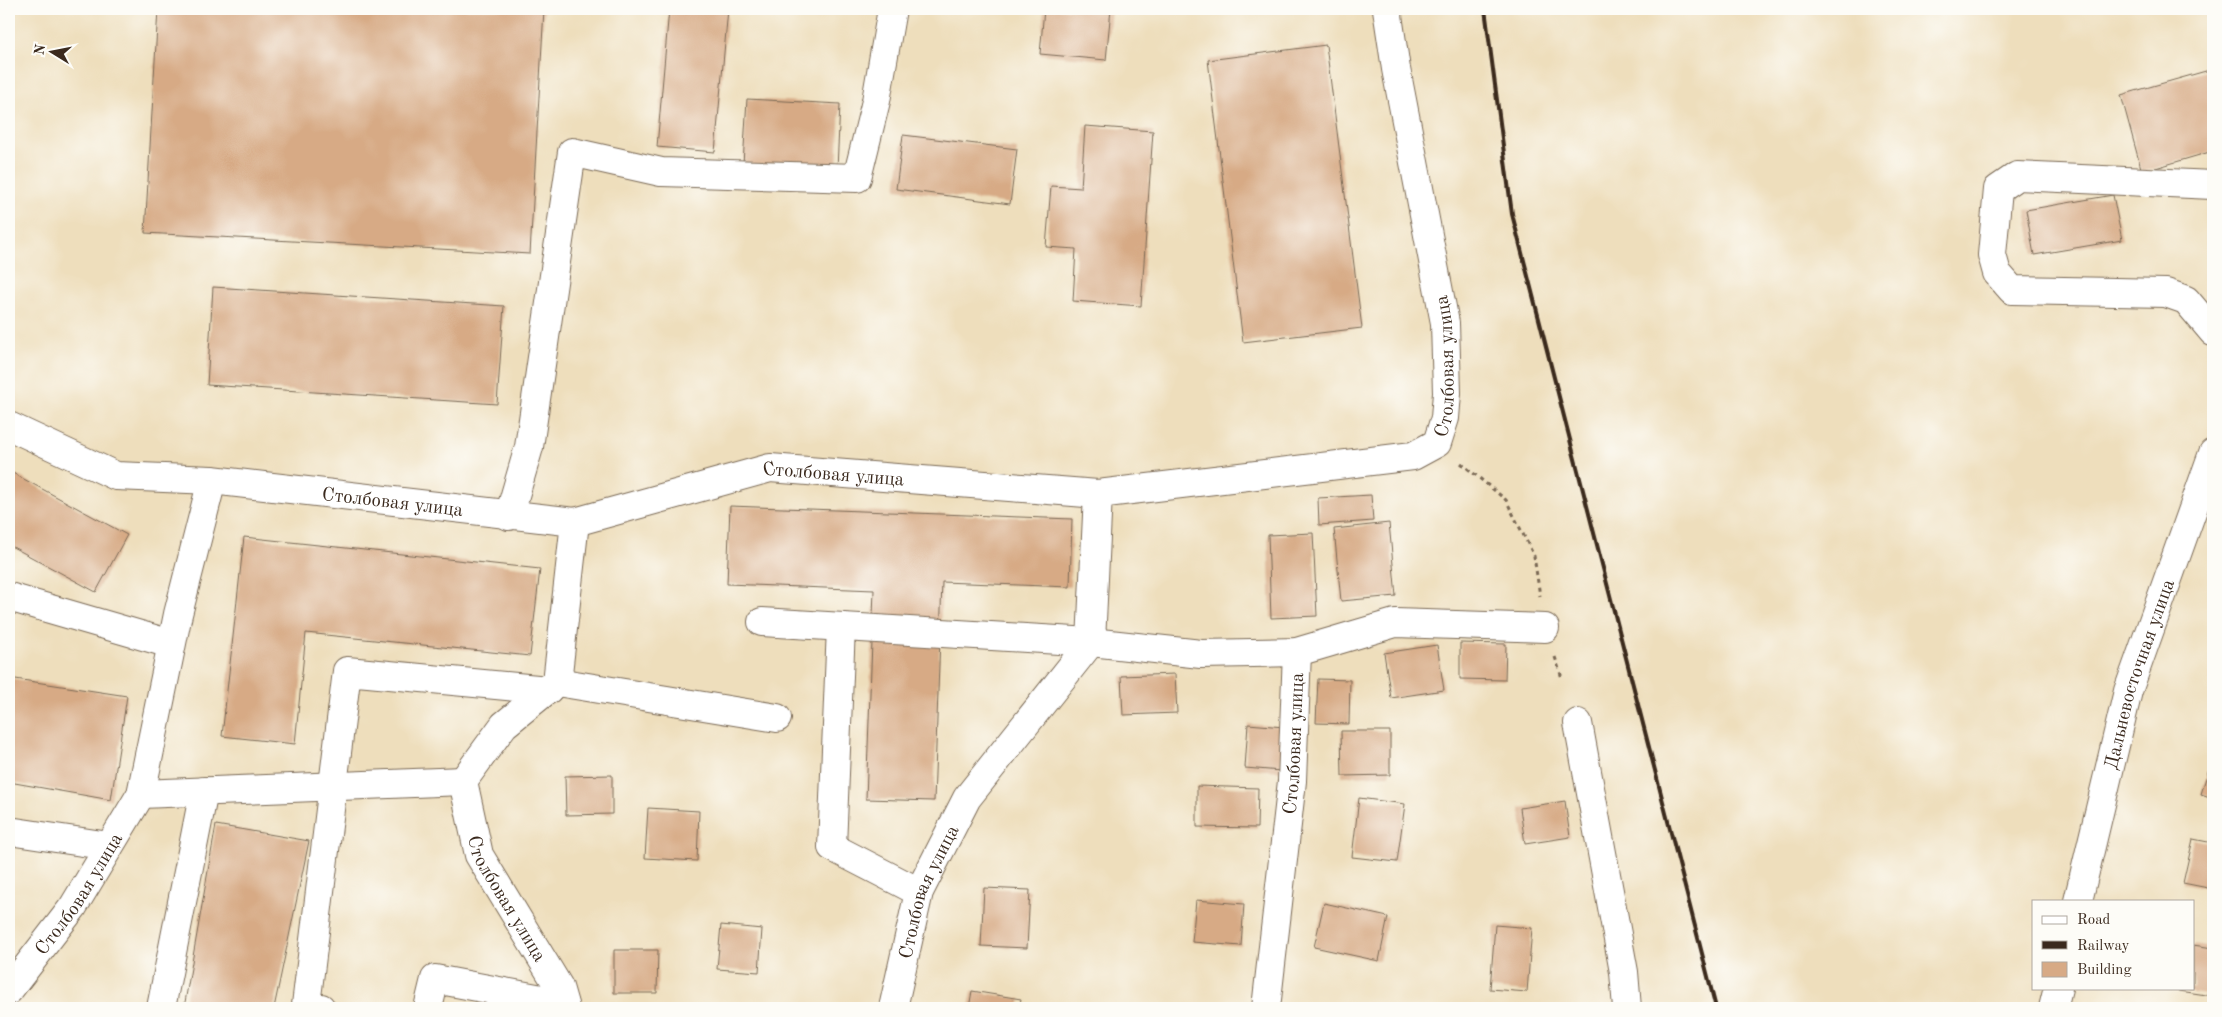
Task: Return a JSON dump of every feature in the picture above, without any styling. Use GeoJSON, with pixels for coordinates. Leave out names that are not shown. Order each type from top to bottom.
{"type":"FeatureCollection","features":[{"type":"Feature","properties":{"kind":"street"},"geometry":{"type":"LineString","coordinates":[[509,516],[529,447],[572,152],[661,172],[857,178],[876,101],[892,9]]}},
{"type":"Feature","properties":{"kind":"street","name":"Столбовая улица"},"geometry":{"type":"LineString","coordinates":[[9,426],[116,476],[212,480],[509,516],[575,522],[770,468],[1098,494],[1413,456],[1438,443],[1445,418],[1447,393],[1445,323],[1396,69],[1387,9]]}},
{"type":"Feature","properties":{"kind":"street"},"geometry":{"type":"LineString","coordinates":[[2213,185],[2017,176],[1998,189],[1992,255],[1997,273],[2012,290],[2166,293],[2186,300],[2213,332]]}},
{"type":"Feature","properties":{"kind":"street","name":"Дальневосточная улица"},"geometry":{"type":"LineString","coordinates":[[2078,900],[2128,691],[2213,453]]}},
{"type":"Feature","properties":{"kind":"street","name":"Столбовая улица"},"geometry":{"type":"LineString","coordinates":[[9,990],[73,907],[141,794],[171,644],[212,480]]}},
{"type":"Feature","properties":{"kind":"street"},"geometry":{"type":"LineString","coordinates":[[762,622],[1091,642],[1098,494]]}},
{"type":"Feature","properties":{"kind":"street"},"geometry":{"type":"LineString","coordinates":[[141,794],[463,782],[504,724],[552,686],[575,522]]}},
{"type":"Feature","properties":{"kind":"street"},"geometry":{"type":"LineString","coordinates":[[9,597],[171,644]]}},
{"type":"Feature","properties":{"kind":"street"},"geometry":{"type":"LineString","coordinates":[[1297,652],[1395,623],[1545,628]]}},
{"type":"Feature","properties":{"kind":"street"},"geometry":{"type":"LineString","coordinates":[[841,627],[832,847],[919,892]]}},
{"type":"Feature","properties":{"kind":"street","name":"Столбовая улица"},"geometry":{"type":"LineString","coordinates":[[893,1008],[919,892],[967,798],[1091,642],[1201,654],[1297,652],[1292,781],[1266,1008]]}},
{"type":"Feature","properties":{"kind":"street"},"geometry":{"type":"LineString","coordinates":[[321,1008],[306,1005],[347,671],[552,686],[777,718]]}},
{"type":"Feature","properties":{"kind":"street"},"geometry":{"type":"LineString","coordinates":[[1578,724],[1624,972],[1627,1008]]}},
{"type":"Feature","properties":{"kind":"street","name":"Столбовая улица"},"geometry":{"type":"LineString","coordinates":[[463,782],[479,854],[559,987],[564,1006]]}},
{"type":"Feature","properties":{"kind":"street"},"geometry":{"type":"LineString","coordinates":[[161,1008],[204,791]]}},
{"type":"Feature","properties":{"kind":"street"},"geometry":{"type":"LineString","coordinates":[[9,831],[109,846]]}},
{"type":"Feature","properties":{"kind":"street"},"geometry":{"type":"LineString","coordinates":[[428,1008],[434,979],[564,1006]]}},
{"type":"Feature","properties":{"kind":"street"},"geometry":{"type":"LineString","coordinates":[[2053,1008],[2058,990]]}},
{"type":"Feature","properties":{"kind":"path"},"geometry":{"type":"LineString","coordinates":[[1438,443],[1506,500],[1534,556],[1545,628]]}},
{"type":"Feature","properties":{"kind":"building"},"geometry":{"type":"Polygon","coordinates":[[[158,9],[544,9],[530,254],[145,233],[158,9]]]}},
{"type":"Feature","properties":{"kind":"building"},"geometry":{"type":"Polygon","coordinates":[[[669,9],[728,9],[715,152],[657,147],[669,9]]]}},
{"type":"Feature","properties":{"kind":"building"},"geometry":{"type":"Polygon","coordinates":[[[1044,9],[1111,9],[1106,60],[1040,54],[1044,9]]]}},
{"type":"Feature","properties":{"kind":"building"},"geometry":{"type":"Polygon","coordinates":[[[1326,45],[1362,328],[1243,342],[1208,60],[1326,45]]]}},
{"type":"Feature","properties":{"kind":"building"},"geometry":{"type":"Polygon","coordinates":[[[2213,69],[2213,151],[2142,172],[2121,95],[2213,69]]]}},
{"type":"Feature","properties":{"kind":"building"},"geometry":{"type":"Polygon","coordinates":[[[747,99],[840,104],[837,169],[743,164],[747,99]]]}},
{"type":"Feature","properties":{"kind":"building"},"geometry":{"type":"Polygon","coordinates":[[[1085,126],[1153,131],[1141,306],[1073,301],[1076,249],[1046,247],[1051,186],[1081,188],[1085,126]]]}},
{"type":"Feature","properties":{"kind":"building"},"geometry":{"type":"Polygon","coordinates":[[[903,135],[1017,149],[1010,204],[896,189],[903,135]]]}},
{"type":"Feature","properties":{"kind":"building"},"geometry":{"type":"Polygon","coordinates":[[[2113,195],[2122,240],[2034,255],[2026,210],[2113,195]]]}},
{"type":"Feature","properties":{"kind":"building"},"geometry":{"type":"Polygon","coordinates":[[[213,287],[504,306],[497,404],[207,385],[213,287]]]}},
{"type":"Feature","properties":{"kind":"building"},"geometry":{"type":"Polygon","coordinates":[[[9,471],[127,535],[96,592],[9,545],[9,471]]]}},
{"type":"Feature","properties":{"kind":"building"},"geometry":{"type":"Polygon","coordinates":[[[1371,495],[1373,521],[1319,525],[1318,498],[1371,495]]]}},
{"type":"Feature","properties":{"kind":"building"},"geometry":{"type":"Polygon","coordinates":[[[730,506],[1072,519],[1070,587],[942,582],[934,801],[866,799],[874,590],[727,584],[730,506]]]}},
{"type":"Feature","properties":{"kind":"building"},"geometry":{"type":"Polygon","coordinates":[[[1389,523],[1396,596],[1341,601],[1334,529],[1389,523]]]}},
{"type":"Feature","properties":{"kind":"building"},"geometry":{"type":"Polygon","coordinates":[[[1313,533],[1317,616],[1271,618],[1268,535],[1313,533]]]}},
{"type":"Feature","properties":{"kind":"building"},"geometry":{"type":"Polygon","coordinates":[[[244,537],[540,569],[530,656],[306,633],[295,744],[222,736],[244,537]]]}},
{"type":"Feature","properties":{"kind":"building"},"geometry":{"type":"Polygon","coordinates":[[[1460,643],[1506,644],[1505,680],[1460,679],[1460,643]]]}},
{"type":"Feature","properties":{"kind":"building"},"geometry":{"type":"Polygon","coordinates":[[[1437,645],[1444,690],[1391,698],[1384,653],[1437,645]]]}},
{"type":"Feature","properties":{"kind":"building"},"geometry":{"type":"Polygon","coordinates":[[[1175,674],[1177,713],[1123,715],[1121,676],[1175,674]]]}},
{"type":"Feature","properties":{"kind":"building"},"geometry":{"type":"Polygon","coordinates":[[[9,678],[127,696],[111,800],[9,782],[9,678]]]}},
{"type":"Feature","properties":{"kind":"building"},"geometry":{"type":"Polygon","coordinates":[[[1318,679],[1350,680],[1349,724],[1316,723],[1318,679]]]}},
{"type":"Feature","properties":{"kind":"building"},"geometry":{"type":"Polygon","coordinates":[[[1248,724],[1284,727],[1281,771],[1245,768],[1248,724]]]}},
{"type":"Feature","properties":{"kind":"building"},"geometry":{"type":"Polygon","coordinates":[[[1341,731],[1390,731],[1390,775],[1342,776],[1341,731]]]}},
{"type":"Feature","properties":{"kind":"building"},"geometry":{"type":"Polygon","coordinates":[[[2213,755],[2213,798],[2201,794],[2213,755]]]}},
{"type":"Feature","properties":{"kind":"building"},"geometry":{"type":"Polygon","coordinates":[[[612,775],[612,814],[566,815],[565,776],[612,775]]]}},
{"type":"Feature","properties":{"kind":"building"},"geometry":{"type":"Polygon","coordinates":[[[1197,786],[1258,788],[1257,828],[1197,827],[1197,786]]]}},
{"type":"Feature","properties":{"kind":"building"},"geometry":{"type":"Polygon","coordinates":[[[1359,798],[1405,804],[1397,862],[1352,857],[1359,798]]]}},
{"type":"Feature","properties":{"kind":"building"},"geometry":{"type":"Polygon","coordinates":[[[1565,801],[1570,837],[1525,844],[1520,808],[1565,801]]]}},
{"type":"Feature","properties":{"kind":"building"},"geometry":{"type":"Polygon","coordinates":[[[648,808],[699,811],[697,861],[645,858],[648,808]]]}},
{"type":"Feature","properties":{"kind":"building"},"geometry":{"type":"Polygon","coordinates":[[[216,825],[309,841],[274,1008],[184,1008],[216,825]]]}},
{"type":"Feature","properties":{"kind":"building"},"geometry":{"type":"Polygon","coordinates":[[[2193,839],[2213,843],[2213,889],[2183,883],[2193,839]]]}},
{"type":"Feature","properties":{"kind":"building"},"geometry":{"type":"Polygon","coordinates":[[[984,888],[1030,890],[1027,948],[981,946],[984,888]]]}},
{"type":"Feature","properties":{"kind":"building"},"geometry":{"type":"Polygon","coordinates":[[[1196,900],[1244,904],[1241,946],[1192,942],[1196,900]]]}},
{"type":"Feature","properties":{"kind":"building"},"geometry":{"type":"Polygon","coordinates":[[[1324,903],[1388,917],[1379,961],[1314,947],[1324,903]]]}},
{"type":"Feature","properties":{"kind":"building"},"geometry":{"type":"Polygon","coordinates":[[[721,925],[762,929],[759,972],[717,969],[721,925]]]}},
{"type":"Feature","properties":{"kind":"building"},"geometry":{"type":"Polygon","coordinates":[[[1495,925],[1532,928],[1527,992],[1490,989],[1495,925]]]}},
{"type":"Feature","properties":{"kind":"building"},"geometry":{"type":"Polygon","coordinates":[[[2194,945],[2213,948],[2213,996],[2173,990],[2194,990],[2194,945]]]}},
{"type":"Feature","properties":{"kind":"building"},"geometry":{"type":"Polygon","coordinates":[[[614,950],[658,950],[657,993],[614,993],[614,950]]]}},
{"type":"Feature","properties":{"kind":"building"},"geometry":{"type":"Polygon","coordinates":[[[972,991],[1021,999],[1019,1008],[969,1008],[972,991]]]}},
{"type":"Feature","properties":{"kind":"railway"},"geometry":{"type":"LineString","coordinates":[[1485,9],[1512,214],[1716,1008]]}}]}
